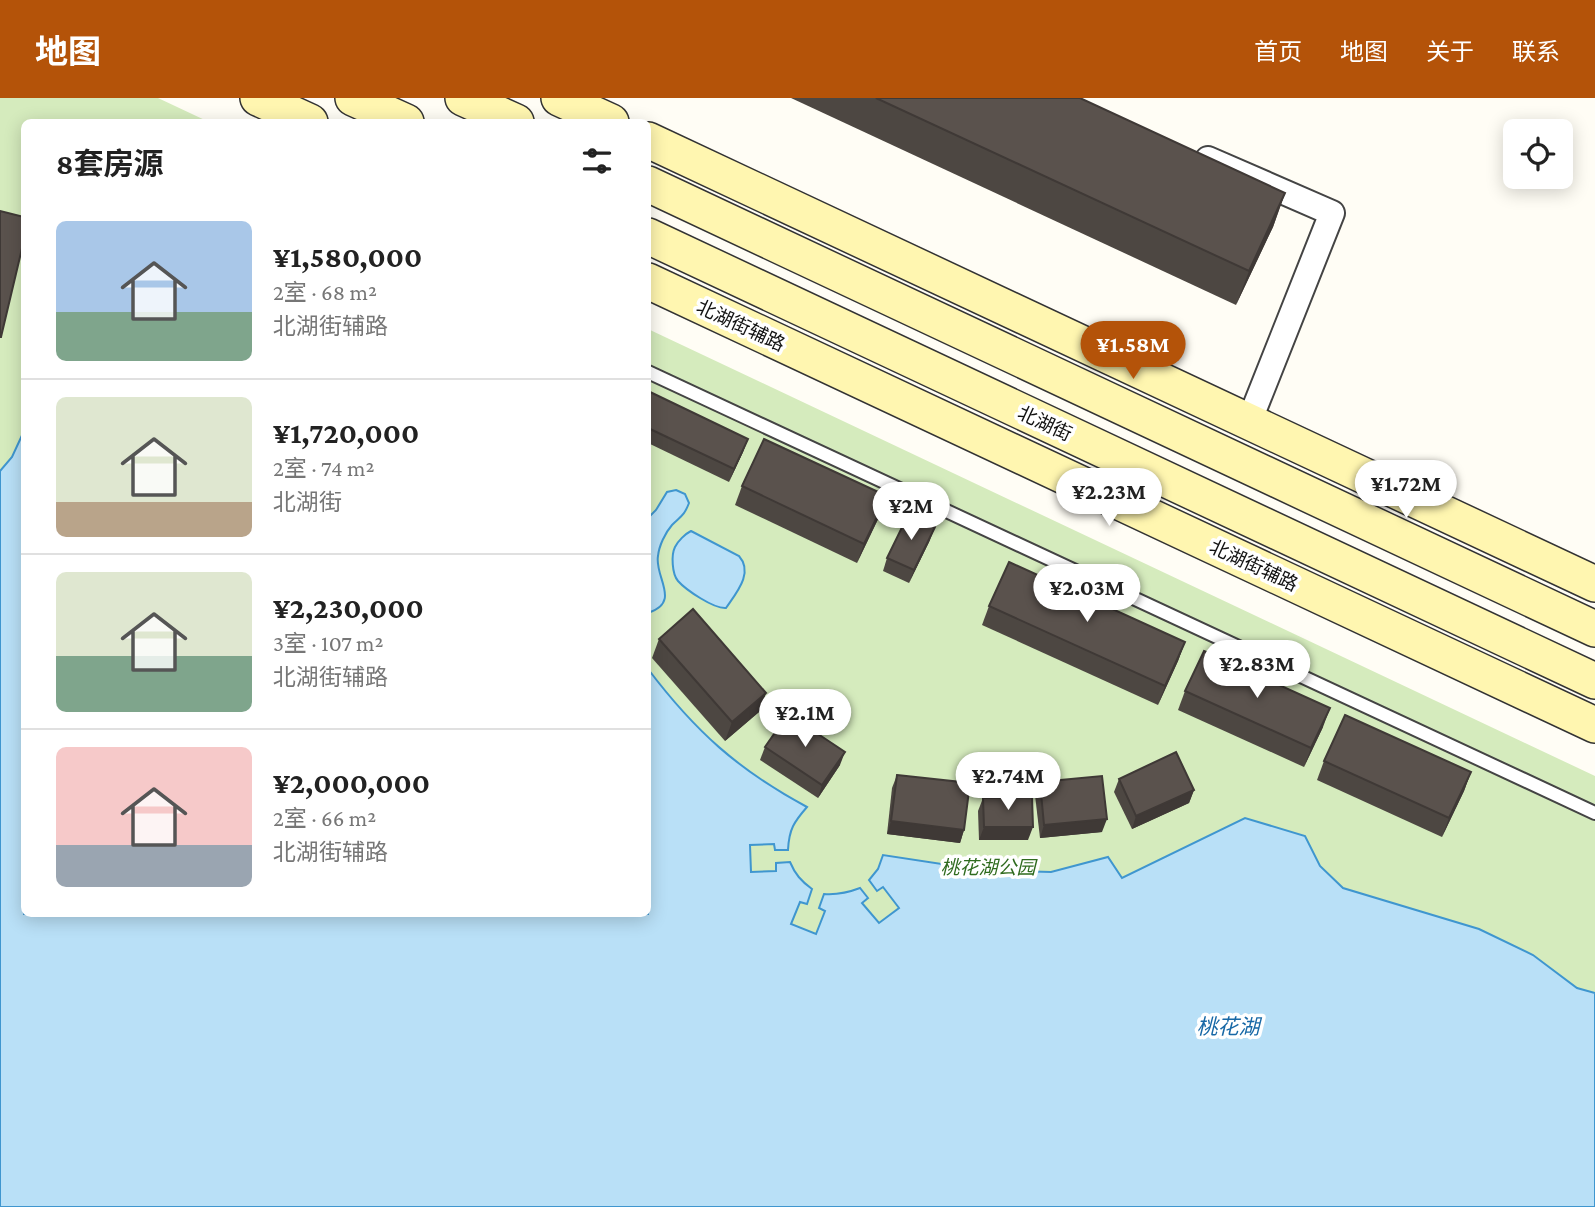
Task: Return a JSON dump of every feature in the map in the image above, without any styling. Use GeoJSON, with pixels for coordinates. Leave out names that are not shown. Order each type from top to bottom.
{"type":"FeatureCollection","features":[{"type":"Feature","properties":{"kind":"main road"},"geometry":{"type":"LineString","coordinates":[[258,98],[304,119]]}},
{"type":"Feature","properties":{"kind":"main road"},"geometry":{"type":"LineString","coordinates":[[353,98],[399,119]]}},
{"type":"Feature","properties":{"kind":"main road"},"geometry":{"type":"LineString","coordinates":[[463,98],[509,119]]}},
{"type":"Feature","properties":{"kind":"main road"},"geometry":{"type":"LineString","coordinates":[[559,98],[604,119]]}},
{"type":"Feature","properties":{"kind":"main road"},"geometry":{"type":"LineString","coordinates":[[651,141],[1595,584]]}},
{"type":"Feature","properties":{"kind":"main road"},"geometry":{"type":"LineString","coordinates":[[651,185],[1595,629]]}},
{"type":"Feature","properties":{"kind":"main road","name":"北湖街"},"geometry":{"type":"LineString","coordinates":[[651,237],[1595,681]]}},
{"type":"Feature","properties":{"kind":"main road","name":"北湖街辅路"},"geometry":{"type":"LineString","coordinates":[[651,282],[1595,725]]}},
{"type":"Feature","properties":{"kind":"main road"},"geometry":{"type":"LineString","coordinates":[[961,332],[978,295]]}},
{"type":"Feature","properties":{"kind":"main road"},"geometry":{"type":"LineString","coordinates":[[1372,524],[1391,489]]}},
{"type":"Feature","properties":{"kind":"street"},"geometry":{"type":"LineString","coordinates":[[1182,147],[1332,213],[1249,422]]}},
{"type":"Feature","properties":{"kind":"lane"},"geometry":{"type":"LineString","coordinates":[[651,373],[1595,813]]}},
{"type":"Feature","properties":{"kind":"green space","name":"桃花湖"},"geometry":{"type":"Polygon","coordinates":[[[0,98],[158,98],[203,119],[21,119],[21,917],[651,917],[651,330],[1595,776],[1595,1207],[0,1207],[0,98]]]}},
{"type":"Feature","properties":{"kind":"water","name":"桃花湖"},"geometry":{"type":"Polygon","coordinates":[[[21,438],[21,917],[651,917],[651,673],[683,712],[719,747],[760,779],[807,807],[793,826],[788,850],[775,850],[774,844],[750,845],[751,872],[776,871],[776,863],[790,862],[799,877],[812,889],[807,904],[800,902],[791,924],[816,934],[825,911],[819,908],[824,894],[860,888],[868,898],[862,903],[879,923],[899,908],[883,887],[877,891],[869,880],[878,869],[883,855],[981,870],[1051,872],[1108,857],[1122,878],[1245,818],[1305,836],[1320,866],[1343,888],[1479,929],[1533,955],[1577,988],[1595,993],[1595,1207],[0,1207],[0,471],[12,457],[21,438]]]}},
{"type":"Feature","properties":{"kind":"water"},"geometry":{"type":"Polygon","coordinates":[[[676,490],[685,494],[689,503],[684,513],[669,528],[661,544],[658,564],[665,596],[658,608],[651,612],[651,515],[667,492],[676,490]]]}},
{"type":"Feature","properties":{"kind":"water"},"geometry":{"type":"Polygon","coordinates":[[[691,531],[739,556],[743,562],[745,569],[742,583],[726,608],[701,598],[682,585],[674,574],[674,550],[680,540],[691,531]]]}},
{"type":"Feature","properties":{"kind":"building"},"geometry":{"type":"Polygon","coordinates":[[[876,98],[1080,98],[1285,193],[1249,271],[876,98]]]}},
{"type":"Feature","properties":{"kind":"building"},"geometry":{"type":"Polygon","coordinates":[[[0,211],[21,216],[21,253],[0,337],[0,211]]]}},
{"type":"Feature","properties":{"kind":"building"},"geometry":{"type":"Polygon","coordinates":[[[651,392],[748,439],[734,469],[651,429],[651,392]]]}},
{"type":"Feature","properties":{"kind":"building"},"geometry":{"type":"Polygon","coordinates":[[[764,439],[887,496],[864,544],[742,486],[764,439]]]}},
{"type":"Feature","properties":{"kind":"building"},"geometry":{"type":"Polygon","coordinates":[[[908,515],[935,527],[914,570],[887,558],[908,515]]]}},
{"type":"Feature","properties":{"kind":"building"},"geometry":{"type":"Polygon","coordinates":[[[1009,562],[1185,642],[1165,686],[989,606],[1009,562]]]}},
{"type":"Feature","properties":{"kind":"building"},"geometry":{"type":"Polygon","coordinates":[[[693,609],[766,693],[732,722],[659,639],[693,609]]]}},
{"type":"Feature","properties":{"kind":"building"},"geometry":{"type":"Polygon","coordinates":[[[1204,651],[1330,708],[1311,748],[1185,691],[1204,651]]]}},
{"type":"Feature","properties":{"kind":"building"},"geometry":{"type":"Polygon","coordinates":[[[788,714],[845,752],[822,785],[765,747],[788,714]]]}},
{"type":"Feature","properties":{"kind":"building"},"geometry":{"type":"Polygon","coordinates":[[[1345,715],[1471,772],[1449,818],[1324,761],[1345,715]]]}},
{"type":"Feature","properties":{"kind":"building"},"geometry":{"type":"Polygon","coordinates":[[[1176,752],[1194,790],[1136,816],[1119,779],[1176,752]]]}},
{"type":"Feature","properties":{"kind":"building"},"geometry":{"type":"Polygon","coordinates":[[[897,775],[970,783],[964,830],[891,821],[897,775]]]}},
{"type":"Feature","properties":{"kind":"building"},"geometry":{"type":"Polygon","coordinates":[[[1102,776],[1107,819],[1044,825],[1040,782],[1102,776]]]}},
{"type":"Feature","properties":{"kind":"building"},"geometry":{"type":"Polygon","coordinates":[[[1032,797],[1033,827],[984,827],[983,798],[1032,797]]]}},
{"type":"Feature","properties":{"kind":"park label","name":"桃花湖公园"},"geometry":{"type":"Point","coordinates":[988,867]}}]}
